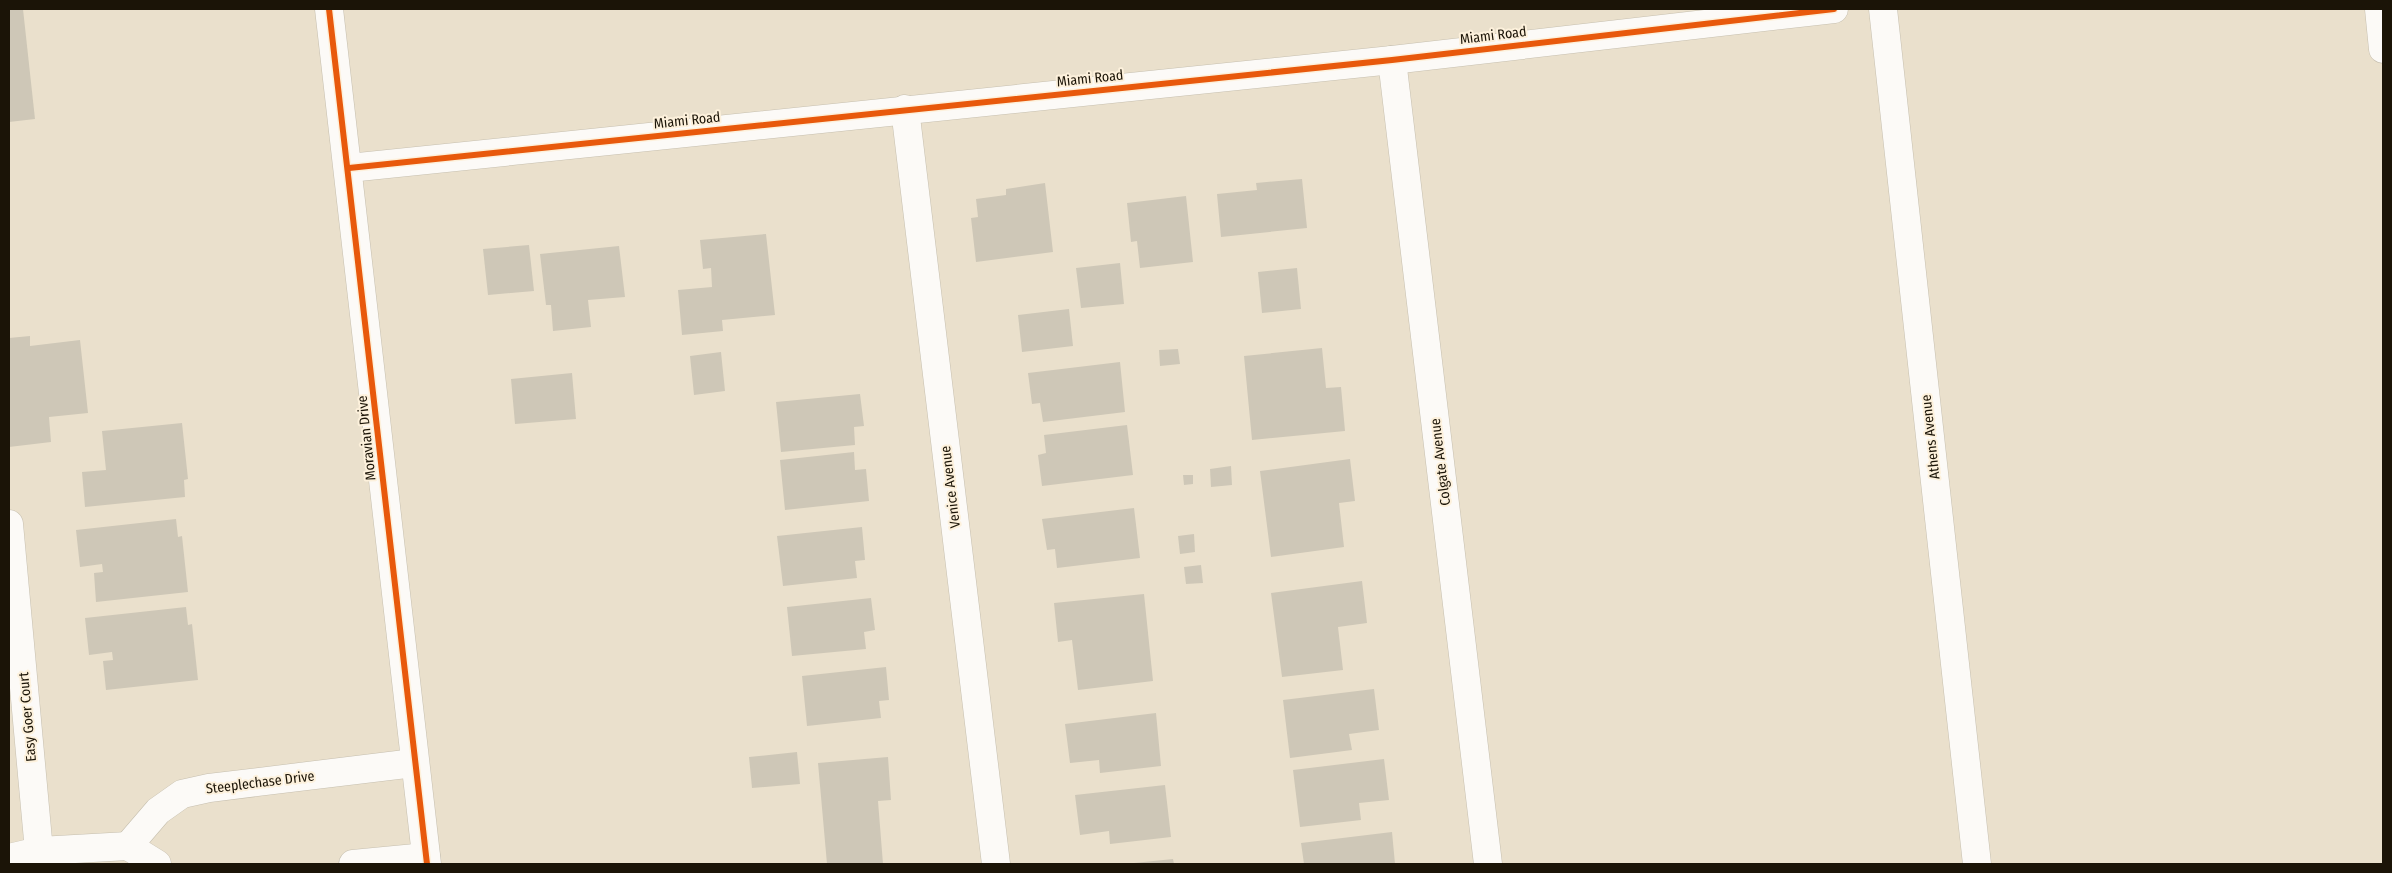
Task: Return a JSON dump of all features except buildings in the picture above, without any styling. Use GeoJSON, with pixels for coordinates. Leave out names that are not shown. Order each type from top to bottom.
{"type":"FeatureCollection","features":[{"type":"Feature","properties":{"kind":"street","name":"Moravian Drive"},"geometry":{"type":"LineString","coordinates":[[329,9],[426,861]]}},
{"type":"Feature","properties":{"kind":"street","name":"Miami Road"},"geometry":{"type":"LineString","coordinates":[[348,168],[1392,60],[1834,9]]}},
{"type":"Feature","properties":{"kind":"street","name":"Athens Avenue"},"geometry":{"type":"LineString","coordinates":[[1883,9],[1977,864]]}},
{"type":"Feature","properties":{"kind":"street"},"geometry":{"type":"LineString","coordinates":[[2379,9],[2383,49]]}},
{"type":"Feature","properties":{"kind":"street","name":"Colgate Avenue"},"geometry":{"type":"LineString","coordinates":[[1392,60],[1488,864]]}},
{"type":"Feature","properties":{"kind":"street","name":"Venice Avenue"},"geometry":{"type":"LineString","coordinates":[[905,109],[996,864]]}},
{"type":"Feature","properties":{"kind":"street","name":"Easy Goer Court"},"geometry":{"type":"LineString","coordinates":[[9,524],[39,851]]}},
{"type":"Feature","properties":{"kind":"street","name":"Steeplechase Drive"},"geometry":{"type":"LineString","coordinates":[[128,846],[158,811],[182,794],[209,788],[414,763]]}},
{"type":"Feature","properties":{"kind":"street"},"geometry":{"type":"LineString","coordinates":[[9,858],[39,851],[128,846],[157,864]]}},
{"type":"Feature","properties":{"kind":"street"},"geometry":{"type":"LineString","coordinates":[[353,864],[426,861]]}},
{"type":"Feature","properties":{"kind":"cycle path"},"geometry":{"type":"LineString","coordinates":[[329,9],[427,864]]}},
{"type":"Feature","properties":{"kind":"cycle path"},"geometry":{"type":"LineString","coordinates":[[349,168],[1392,60],[1834,9]]}}]}
